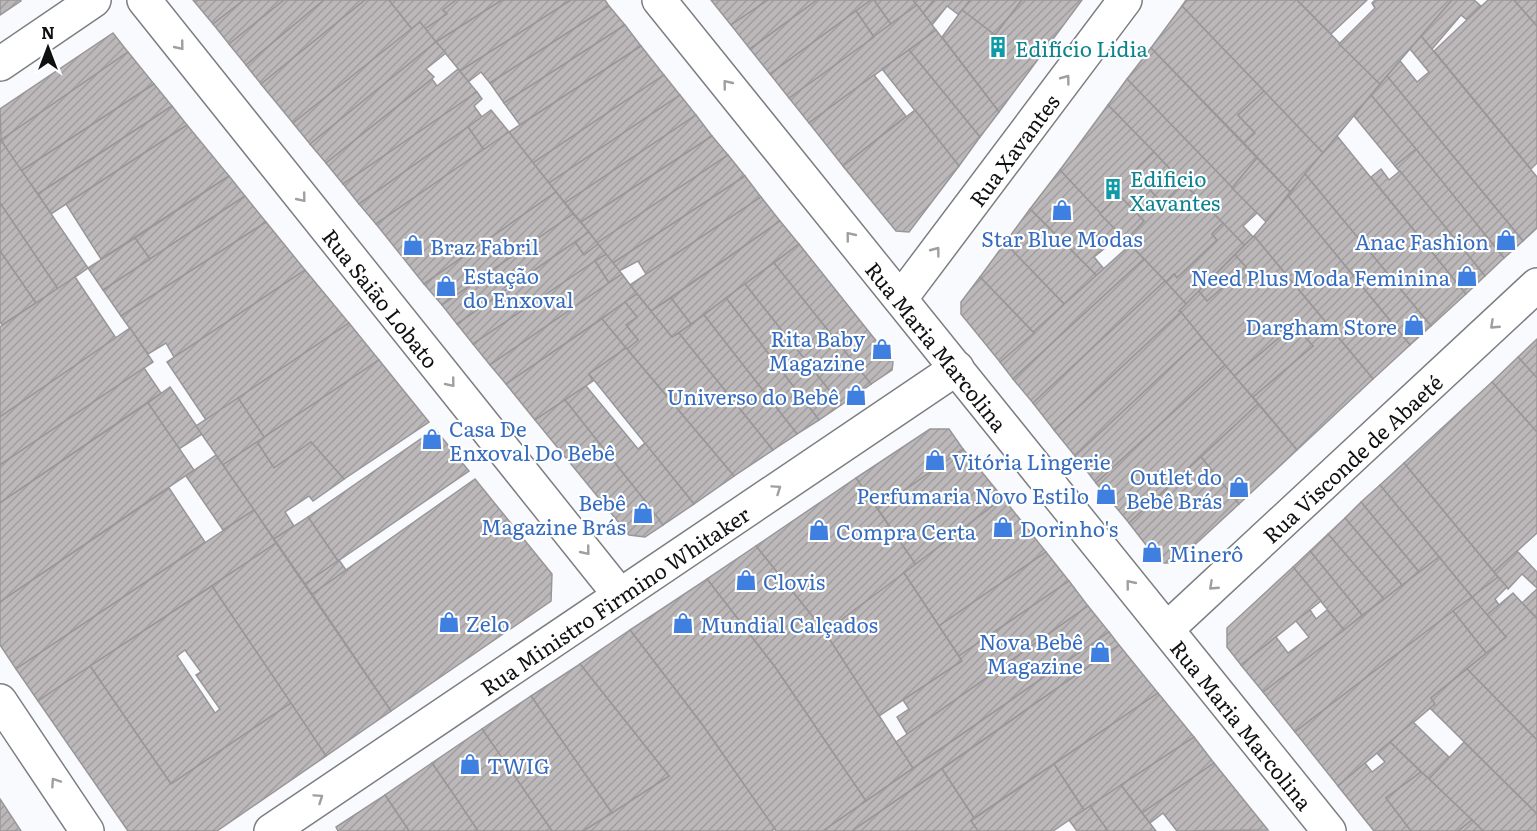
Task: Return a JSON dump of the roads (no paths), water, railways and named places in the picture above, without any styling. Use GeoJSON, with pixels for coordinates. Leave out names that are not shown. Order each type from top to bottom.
{"type":"FeatureCollection","features":[{"type":"Feature","properties":{"kind":"street"},"geometry":{"type":"LineString","coordinates":[[0,64],[94,0]]}},
{"type":"Feature","properties":{"kind":"street","name":"Rua Saião Lobato"},"geometry":{"type":"LineString","coordinates":[[144,0],[619,594]]}},
{"type":"Feature","properties":{"kind":"street","name":"Rua Maria Marcolina"},"geometry":{"type":"LineString","coordinates":[[659,0],[1329,831]]}},
{"type":"Feature","properties":{"kind":"street","name":"Rua Xavantes"},"geometry":{"type":"LineString","coordinates":[[901,298],[1125,0]]}},
{"type":"Feature","properties":{"kind":"street","name":"Rua Visconde de Abaeté"},"geometry":{"type":"LineString","coordinates":[[1167,629],[1537,285]]}},
{"type":"Feature","properties":{"kind":"street","name":"Rua Ministro Firmino Whitaker"},"geometry":{"type":"LineString","coordinates":[[271,831],[957,368]]}},
{"type":"Feature","properties":{"kind":"street"},"geometry":{"type":"LineString","coordinates":[[0,701],[87,831]]}},
{"type":"Feature","properties":{"kind":"place","name":"Edifício Lidia"},"geometry":{"type":"Point","coordinates":[998,47]}},
{"type":"Feature","properties":{"kind":"place","name":"Edificio Xavantes"},"geometry":{"type":"Point","coordinates":[1113,189]}},
{"type":"Feature","properties":{"kind":"place","name":"Star Blue Modas"},"geometry":{"type":"Point","coordinates":[1062,210]}},
{"type":"Feature","properties":{"kind":"place","name":"Anac Fashion"},"geometry":{"type":"Point","coordinates":[1506,240]}},
{"type":"Feature","properties":{"kind":"place","name":"Braz Fabril"},"geometry":{"type":"Point","coordinates":[413,245]}},
{"type":"Feature","properties":{"kind":"place","name":"Need Plus Moda Feminina"},"geometry":{"type":"Point","coordinates":[1467,276]}},
{"type":"Feature","properties":{"kind":"place","name":"Estação do Enxoval"},"geometry":{"type":"Point","coordinates":[446,286]}},
{"type":"Feature","properties":{"kind":"place","name":"Dargham Store"},"geometry":{"type":"Point","coordinates":[1414,325]}},
{"type":"Feature","properties":{"kind":"place","name":"Rita Baby Magazine"},"geometry":{"type":"Point","coordinates":[882,349]}},
{"type":"Feature","properties":{"kind":"place","name":"Universo do Bebê"},"geometry":{"type":"Point","coordinates":[856,395]}},
{"type":"Feature","properties":{"kind":"place","name":"Casa De Enxoval Do Bebê"},"geometry":{"type":"Point","coordinates":[432,439]}},
{"type":"Feature","properties":{"kind":"place","name":"Vitória Lingerie"},"geometry":{"type":"Point","coordinates":[935,460]}},
{"type":"Feature","properties":{"kind":"place","name":"Outlet do Bebê Brás"},"geometry":{"type":"Point","coordinates":[1239,487]}},
{"type":"Feature","properties":{"kind":"place","name":"Perfumaria Novo Estilo"},"geometry":{"type":"Point","coordinates":[1106,494]}},
{"type":"Feature","properties":{"kind":"place","name":"Bebê Magazine Brás"},"geometry":{"type":"Point","coordinates":[643,513]}},
{"type":"Feature","properties":{"kind":"place","name":"Dorinho's"},"geometry":{"type":"Point","coordinates":[1003,527]}},
{"type":"Feature","properties":{"kind":"place","name":"Compra Certa"},"geometry":{"type":"Point","coordinates":[819,530]}},
{"type":"Feature","properties":{"kind":"place","name":"Minerô"},"geometry":{"type":"Point","coordinates":[1152,552]}},
{"type":"Feature","properties":{"kind":"place","name":"Clovis"},"geometry":{"type":"Point","coordinates":[746,580]}},
{"type":"Feature","properties":{"kind":"place","name":"Zelo"},"geometry":{"type":"Point","coordinates":[449,622]}},
{"type":"Feature","properties":{"kind":"place","name":"Mundial Calçados"},"geometry":{"type":"Point","coordinates":[683,623]}},
{"type":"Feature","properties":{"kind":"place","name":"Nova Bebê Magazine"},"geometry":{"type":"Point","coordinates":[1100,652]}},
{"type":"Feature","properties":{"kind":"place","name":"TWIG"},"geometry":{"type":"Point","coordinates":[470,764]}}]}
